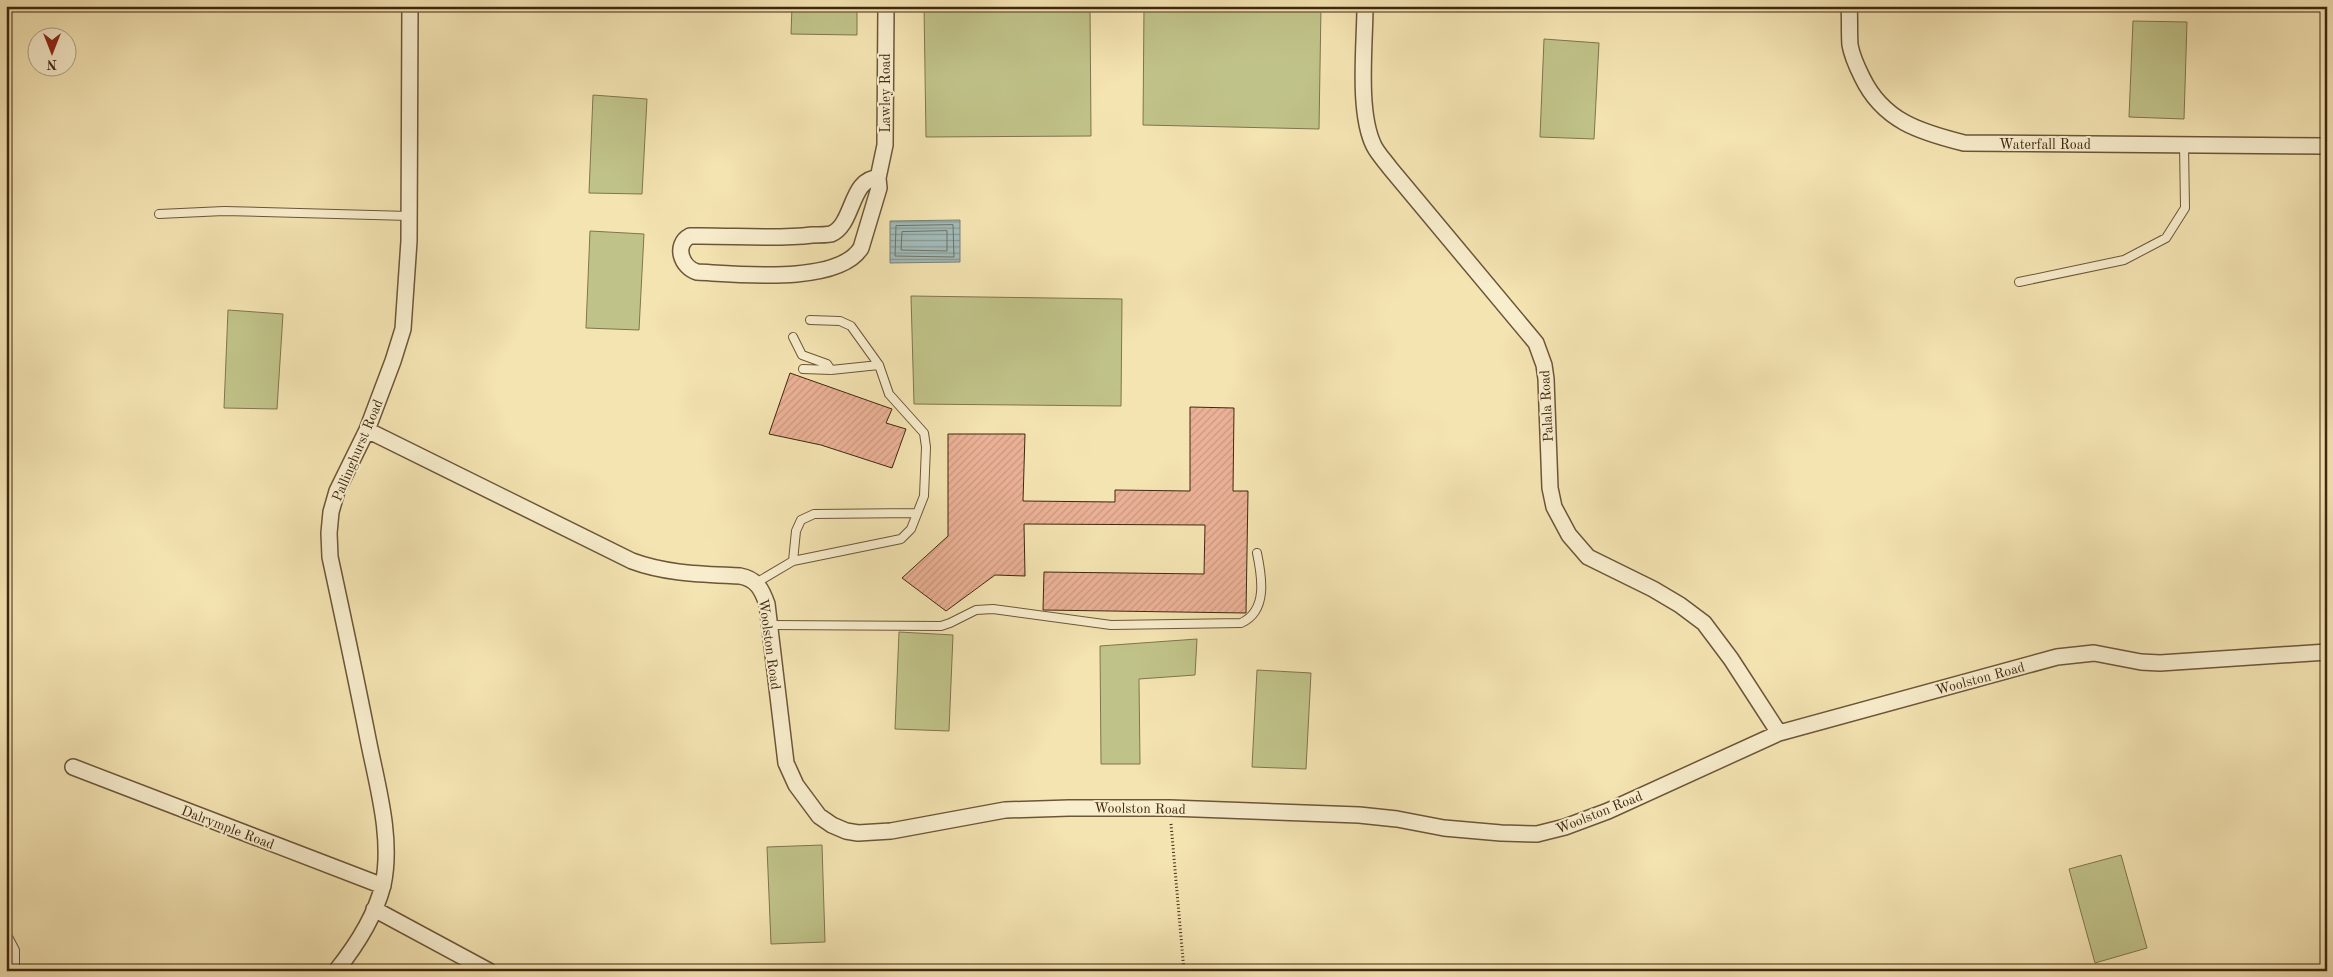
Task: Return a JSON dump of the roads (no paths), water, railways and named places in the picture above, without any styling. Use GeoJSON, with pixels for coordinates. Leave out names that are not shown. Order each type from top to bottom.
{"type":"FeatureCollection","features":[{"type":"Feature","properties":{"kind":"street","name":"Pallinghurst Road"},"geometry":{"type":"LineString","coordinates":[[336,971],[357,943],[374,909],[383,886],[387,848],[330,557],[328,533],[337,490],[367,430],[403,329],[406,301],[409,216],[410,6]]}},
{"type":"Feature","properties":{"kind":"street","name":"Lawley Road"},"geometry":{"type":"LineString","coordinates":[[878,178],[869,180],[862,187],[852,203],[845,220],[831,234],[798,237],[690,236],[684,239],[681,246],[683,261],[691,271],[697,272],[794,274],[826,270],[840,266],[856,255],[861,248],[879,188],[878,178],[885,146],[886,6]]}},
{"type":"Feature","properties":{"kind":"street","name":"Palala Road"},"geometry":{"type":"LineString","coordinates":[[1365,6],[1364,99],[1369,130],[1374,146],[1390,168],[1536,342],[1544,365],[1546,379],[1550,488],[1554,507],[1569,534],[1588,557],[1653,589],[1680,605],[1704,624],[1731,658],[1780,733]]}},
{"type":"Feature","properties":{"kind":"street","name":"Waterfall Road"},"geometry":{"type":"LineString","coordinates":[[1849,6],[1850,46],[1856,65],[1870,94],[1882,108],[1903,123],[1925,134],[1964,143],[2327,146]]}},
{"type":"Feature","properties":{"kind":"street","name":"Woolston Road"},"geometry":{"type":"LineString","coordinates":[[367,430],[632,562],[671,572],[740,576],[749,578],[756,583],[762,590],[767,604],[782,743],[786,763],[796,785],[819,816],[832,825],[846,831],[874,833],[1005,810],[1170,808],[1359,815],[1397,819],[1444,828],[1501,834],[1537,834],[1565,828],[1608,811],[1780,733],[2057,657],[2080,653],[2104,654],[2141,662],[2160,663],[2327,652]]}},
{"type":"Feature","properties":{"kind":"street","name":"Dalrymple Road"},"geometry":{"type":"LineString","coordinates":[[73,767],[383,886]]}},
{"type":"Feature","properties":{"kind":"street"},"geometry":{"type":"LineString","coordinates":[[374,909],[489,971]]}},
{"type":"Feature","properties":{"kind":"lane"},"geometry":{"type":"LineString","coordinates":[[2019,282],[2124,260],[2166,238],[2185,208],[2184,145]]}},
{"type":"Feature","properties":{"kind":"lane"},"geometry":{"type":"LineString","coordinates":[[158,214],[224,211],[409,216]]}},
{"type":"Feature","properties":{"kind":"lane"},"geometry":{"type":"LineString","coordinates":[[756,583],[793,561],[901,539],[911,529],[924,496],[926,439],[921,428],[889,394],[879,365],[856,333],[846,323],[810,320]]}},
{"type":"Feature","properties":{"kind":"lane"},"geometry":{"type":"LineString","coordinates":[[793,337],[802,355],[827,364],[831,370]]}},
{"type":"Feature","properties":{"kind":"lane"},"geometry":{"type":"LineString","coordinates":[[802,369],[831,370],[879,365]]}},
{"type":"Feature","properties":{"kind":"lane"},"geometry":{"type":"LineString","coordinates":[[793,561],[796,531],[801,520],[814,514],[917,513]]}},
{"type":"Feature","properties":{"kind":"lane"},"geometry":{"type":"LineString","coordinates":[[770,625],[941,626],[976,610],[993,609],[1111,625],[1241,624],[1252,615],[1261,596],[1262,584],[1257,553]]}},
{"type":"Feature","properties":{"kind":"lane"},"geometry":{"type":"LineString","coordinates":[[6,933],[15,950],[16,971]]}},
{"type":"Feature","properties":{"kind":"water"},"geometry":{"type":"Polygon","coordinates":[[[960,220],[960,262],[890,263],[890,221],[960,220]]]}}]}
